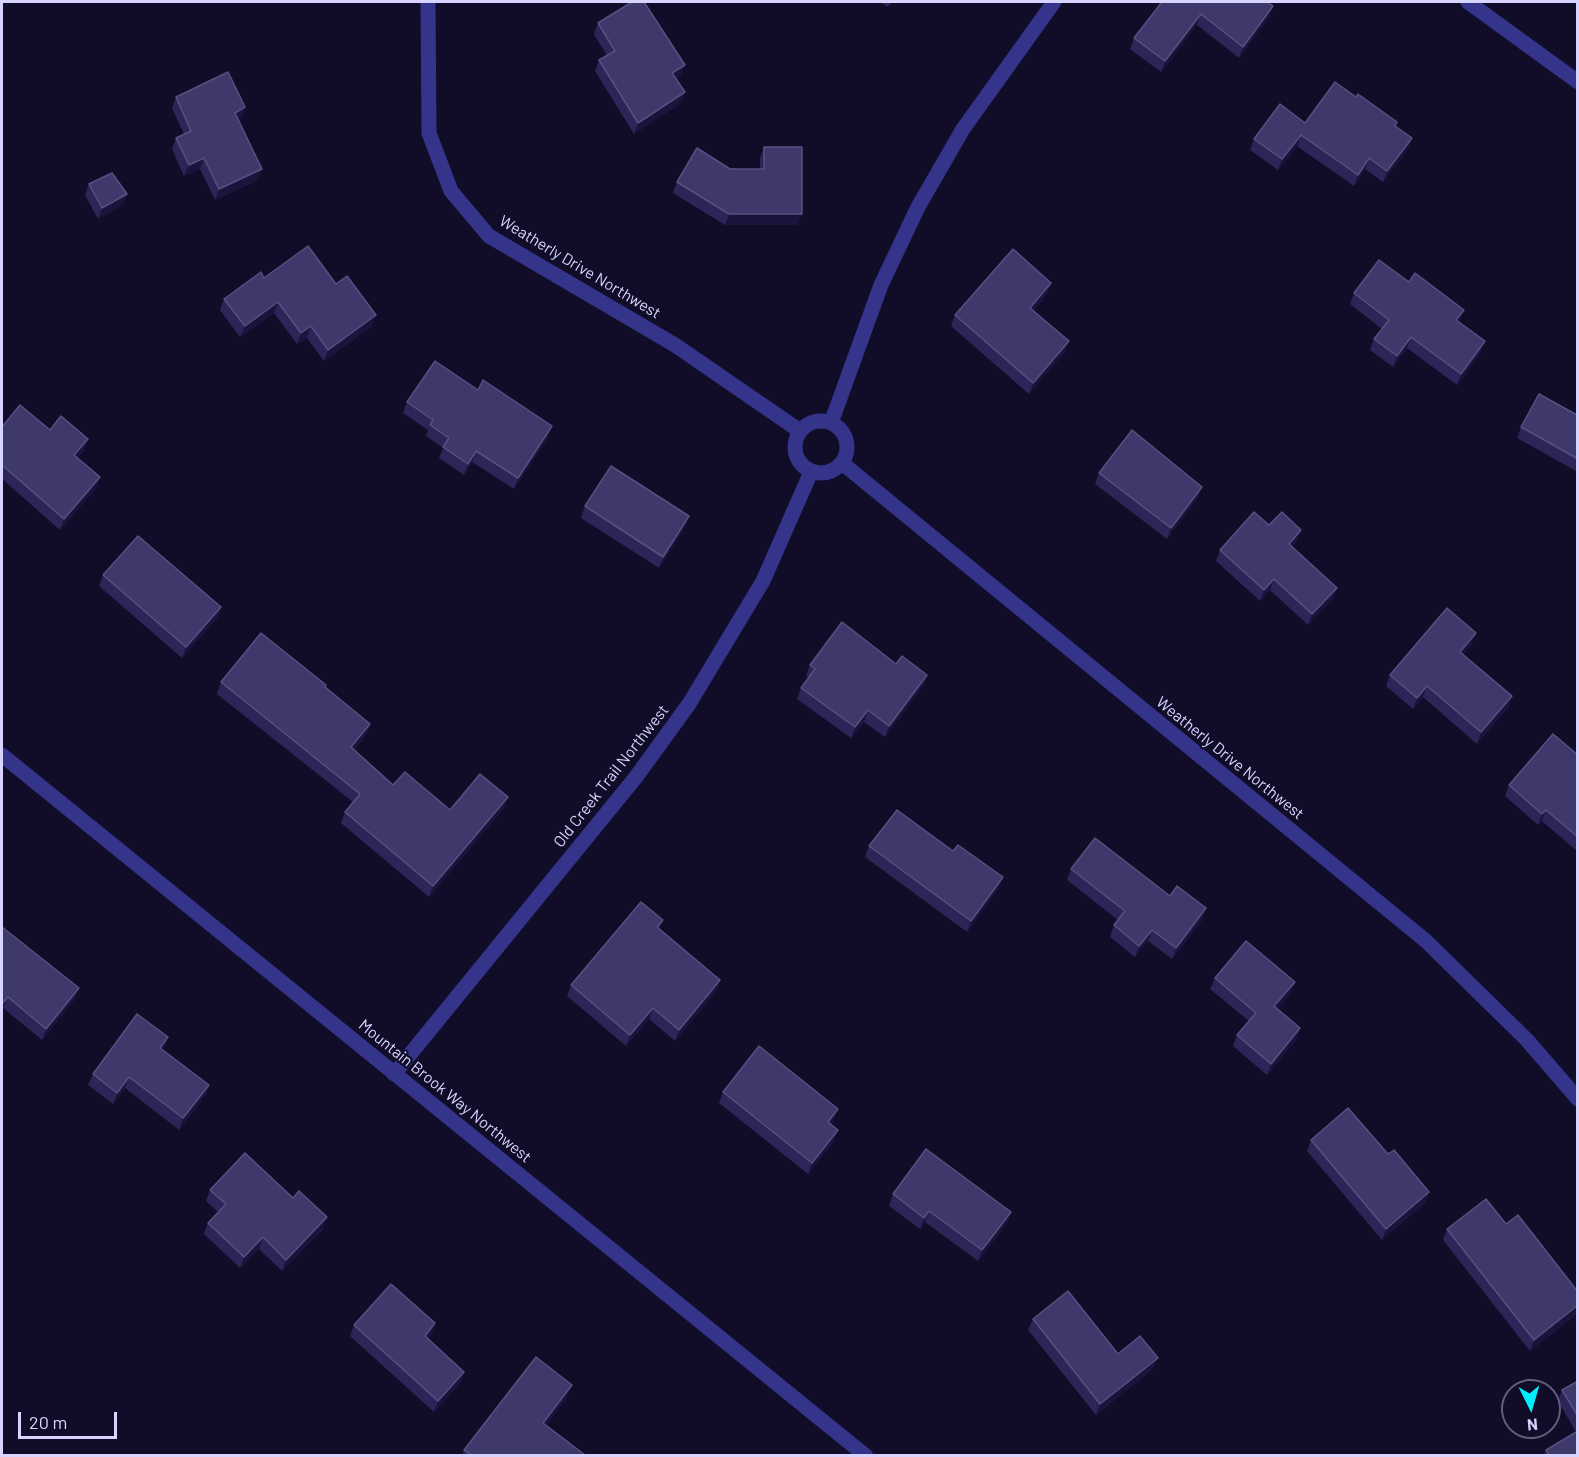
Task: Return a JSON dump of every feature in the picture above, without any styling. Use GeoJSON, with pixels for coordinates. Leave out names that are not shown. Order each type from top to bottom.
{"type":"FeatureCollection","features":[{"type":"Feature","properties":{"kind":"street","name":"Weatherly Drive Northwest"},"geometry":{"type":"LineString","coordinates":[[428,2],[429,134],[451,191],[489,236],[675,345],[800,431]]}},
{"type":"Feature","properties":{"kind":"street"},"geometry":{"type":"LineString","coordinates":[[831,423],[881,285],[918,207],[963,129],[1054,2]]}},
{"type":"Feature","properties":{"kind":"street"},"geometry":{"type":"LineString","coordinates":[[1468,2],[1578,82]]}},
{"type":"Feature","properties":{"kind":"street"},"geometry":{"type":"LineString","coordinates":[[831,423],[844,435],[846,452],[842,463],[826,473],[811,472],[801,465],[796,457],[795,446],[800,431],[807,424],[831,423]]}},
{"type":"Feature","properties":{"kind":"street","name":"Weatherly Drive Northwest"},"geometry":{"type":"LineString","coordinates":[[842,463],[1426,941],[1527,1040],[1578,1099]]}},
{"type":"Feature","properties":{"kind":"street","name":"Old Creek Trail Northwest"},"geometry":{"type":"LineString","coordinates":[[394,1074],[636,777],[689,704],[763,581],[811,472]]}},
{"type":"Feature","properties":{"kind":"street","name":"Mountain Brook Way Northwest"},"geometry":{"type":"LineString","coordinates":[[2,755],[866,1455]]}},
{"type":"Feature","properties":{"kind":"building"},"geometry":{"type":"Polygon","coordinates":[[[632,2],[644,2],[685,65],[672,73],[685,92],[638,123],[599,60],[615,51],[598,23],[632,2]]]}},
{"type":"Feature","properties":{"kind":"building"},"geometry":{"type":"Polygon","coordinates":[[[1162,2],[1267,2],[1273,6],[1243,47],[1201,14],[1165,61],[1134,38],[1162,2]]]}},
{"type":"Feature","properties":{"kind":"building"},"geometry":{"type":"Polygon","coordinates":[[[228,72],[245,107],[235,113],[262,169],[219,189],[204,158],[189,165],[176,138],[191,131],[176,97],[228,72]]]}},
{"type":"Feature","properties":{"kind":"building"},"geometry":{"type":"Polygon","coordinates":[[[1335,82],[1356,97],[1358,94],[1397,122],[1395,126],[1412,138],[1387,171],[1369,158],[1358,175],[1301,135],[1282,159],[1254,139],[1280,104],[1305,123],[1335,82]]]}},
{"type":"Feature","properties":{"kind":"building"},"geometry":{"type":"Polygon","coordinates":[[[764,147],[802,147],[802,214],[729,214],[677,182],[697,148],[730,169],[764,169],[764,147]]]}},
{"type":"Feature","properties":{"kind":"building"},"geometry":{"type":"Polygon","coordinates":[[[112,173],[127,194],[102,208],[89,184],[112,173]]]}},
{"type":"Feature","properties":{"kind":"building"},"geometry":{"type":"Polygon","coordinates":[[[308,246],[336,284],[347,276],[376,315],[328,350],[311,326],[301,333],[278,302],[245,326],[224,299],[261,272],[264,278],[308,246]]]}},
{"type":"Feature","properties":{"kind":"building"},"geometry":{"type":"Polygon","coordinates":[[[1013,249],[1051,283],[1030,308],[1069,341],[1033,383],[955,315],[1013,249]]]}},
{"type":"Feature","properties":{"kind":"building"},"geometry":{"type":"Polygon","coordinates":[[[1379,260],[1409,282],[1415,273],[1464,310],[1456,320],[1485,341],[1461,374],[1411,337],[1397,356],[1374,339],[1389,320],[1354,293],[1379,260]]]}},
{"type":"Feature","properties":{"kind":"building"},"geometry":{"type":"Polygon","coordinates":[[[435,361],[478,390],[483,380],[552,426],[518,478],[476,451],[468,464],[443,447],[449,438],[430,425],[433,420],[407,402],[435,361]]]}},
{"type":"Feature","properties":{"kind":"building"},"geometry":{"type":"Polygon","coordinates":[[[1539,394],[1578,414],[1578,459],[1521,427],[1539,394]]]}},
{"type":"Feature","properties":{"kind":"building"},"geometry":{"type":"Polygon","coordinates":[[[20,405],[50,430],[61,416],[88,439],[74,455],[100,477],[64,519],[2,465],[2,427],[20,405]]]}},
{"type":"Feature","properties":{"kind":"building"},"geometry":{"type":"Polygon","coordinates":[[[1132,430],[1202,487],[1171,528],[1099,473],[1132,430]]]}},
{"type":"Feature","properties":{"kind":"building"},"geometry":{"type":"Polygon","coordinates":[[[611,466],[689,516],[663,557],[585,506],[611,466]]]}},
{"type":"Feature","properties":{"kind":"building"},"geometry":{"type":"Polygon","coordinates":[[[1254,512],[1269,525],[1282,512],[1301,530],[1289,544],[1337,588],[1312,614],[1274,579],[1264,590],[1220,550],[1254,512]]]}},
{"type":"Feature","properties":{"kind":"building"},"geometry":{"type":"Polygon","coordinates":[[[138,536],[221,607],[186,647],[103,575],[138,536]]]}},
{"type":"Feature","properties":{"kind":"building"},"geometry":{"type":"Polygon","coordinates":[[[1447,608],[1476,633],[1460,652],[1512,696],[1481,732],[1427,686],[1417,698],[1390,675],[1447,608]]]}},
{"type":"Feature","properties":{"kind":"building"},"geometry":{"type":"Polygon","coordinates":[[[842,622],[896,664],[902,656],[927,675],[889,726],[868,710],[855,727],[801,688],[815,669],[810,665],[842,622]]]}},
{"type":"Feature","properties":{"kind":"building"},"geometry":{"type":"Polygon","coordinates":[[[261,633],[370,724],[351,747],[393,785],[405,772],[450,810],[480,774],[508,797],[433,886],[345,812],[360,794],[221,682],[261,633]]]}},
{"type":"Feature","properties":{"kind":"building"},"geometry":{"type":"Polygon","coordinates":[[[1553,734],[1578,755],[1578,837],[1546,810],[1542,814],[1509,785],[1553,734]]]}},
{"type":"Feature","properties":{"kind":"building"},"geometry":{"type":"Polygon","coordinates":[[[897,810],[953,851],[958,845],[1003,877],[971,921],[869,846],[897,810]]]}},
{"type":"Feature","properties":{"kind":"building"},"geometry":{"type":"Polygon","coordinates":[[[1095,838],[1170,896],[1177,886],[1206,908],[1176,948],[1152,930],[1139,946],[1114,925],[1125,911],[1071,869],[1095,838]]]}},
{"type":"Feature","properties":{"kind":"building"},"geometry":{"type":"Polygon","coordinates":[[[641,902],[663,920],[657,927],[720,980],[679,1030],[653,1008],[630,1035],[571,985],[641,902]]]}},
{"type":"Feature","properties":{"kind":"building"},"geometry":{"type":"Polygon","coordinates":[[[2,927],[79,988],[46,1029],[8,997],[2,1004],[2,927]]]}},
{"type":"Feature","properties":{"kind":"building"},"geometry":{"type":"Polygon","coordinates":[[[1246,941],[1295,982],[1274,1006],[1300,1028],[1271,1064],[1237,1035],[1256,1013],[1215,978],[1246,941]]]}},
{"type":"Feature","properties":{"kind":"building"},"geometry":{"type":"Polygon","coordinates":[[[137,1014],[168,1037],[160,1048],[209,1085],[183,1118],[129,1077],[117,1093],[93,1074],[137,1014]]]}},
{"type":"Feature","properties":{"kind":"building"},"geometry":{"type":"Polygon","coordinates":[[[759,1046],[838,1109],[828,1122],[838,1130],[812,1163],[723,1092],[759,1046]]]}},
{"type":"Feature","properties":{"kind":"building"},"geometry":{"type":"Polygon","coordinates":[[[1348,1108],[1388,1154],[1394,1150],[1429,1192],[1386,1229],[1311,1140],[1348,1108]]]}},
{"type":"Feature","properties":{"kind":"building"},"geometry":{"type":"Polygon","coordinates":[[[926,1149],[1011,1212],[982,1250],[929,1211],[924,1218],[893,1194],[926,1149]]]}},
{"type":"Feature","properties":{"kind":"building"},"geometry":{"type":"Polygon","coordinates":[[[245,1153],[293,1198],[299,1191],[327,1217],[286,1260],[263,1237],[244,1257],[208,1223],[226,1204],[210,1190],[245,1153]]]}},
{"type":"Feature","properties":{"kind":"building"},"geometry":{"type":"Polygon","coordinates":[[[1486,1199],[1506,1224],[1518,1215],[1578,1292],[1578,1305],[1534,1340],[1447,1229],[1486,1199]]]}},
{"type":"Feature","properties":{"kind":"building"},"geometry":{"type":"Polygon","coordinates":[[[391,1284],[435,1323],[425,1336],[464,1372],[438,1401],[354,1325],[391,1284]]]}},
{"type":"Feature","properties":{"kind":"building"},"geometry":{"type":"Polygon","coordinates":[[[1068,1291],[1118,1354],[1140,1336],[1158,1358],[1100,1404],[1033,1319],[1068,1291]]]}},
{"type":"Feature","properties":{"kind":"building"},"geometry":{"type":"Polygon","coordinates":[[[536,1357],[572,1385],[543,1423],[585,1455],[472,1455],[464,1450],[536,1357]]]}},
{"type":"Feature","properties":{"kind":"building"},"geometry":{"type":"Polygon","coordinates":[[[1578,1381],[1578,1416],[1562,1390],[1578,1381]]]}},
{"type":"Feature","properties":{"kind":"building"},"geometry":{"type":"Polygon","coordinates":[[[1578,1431],[1578,1455],[1549,1455],[1546,1450],[1578,1431]]]}}]}
